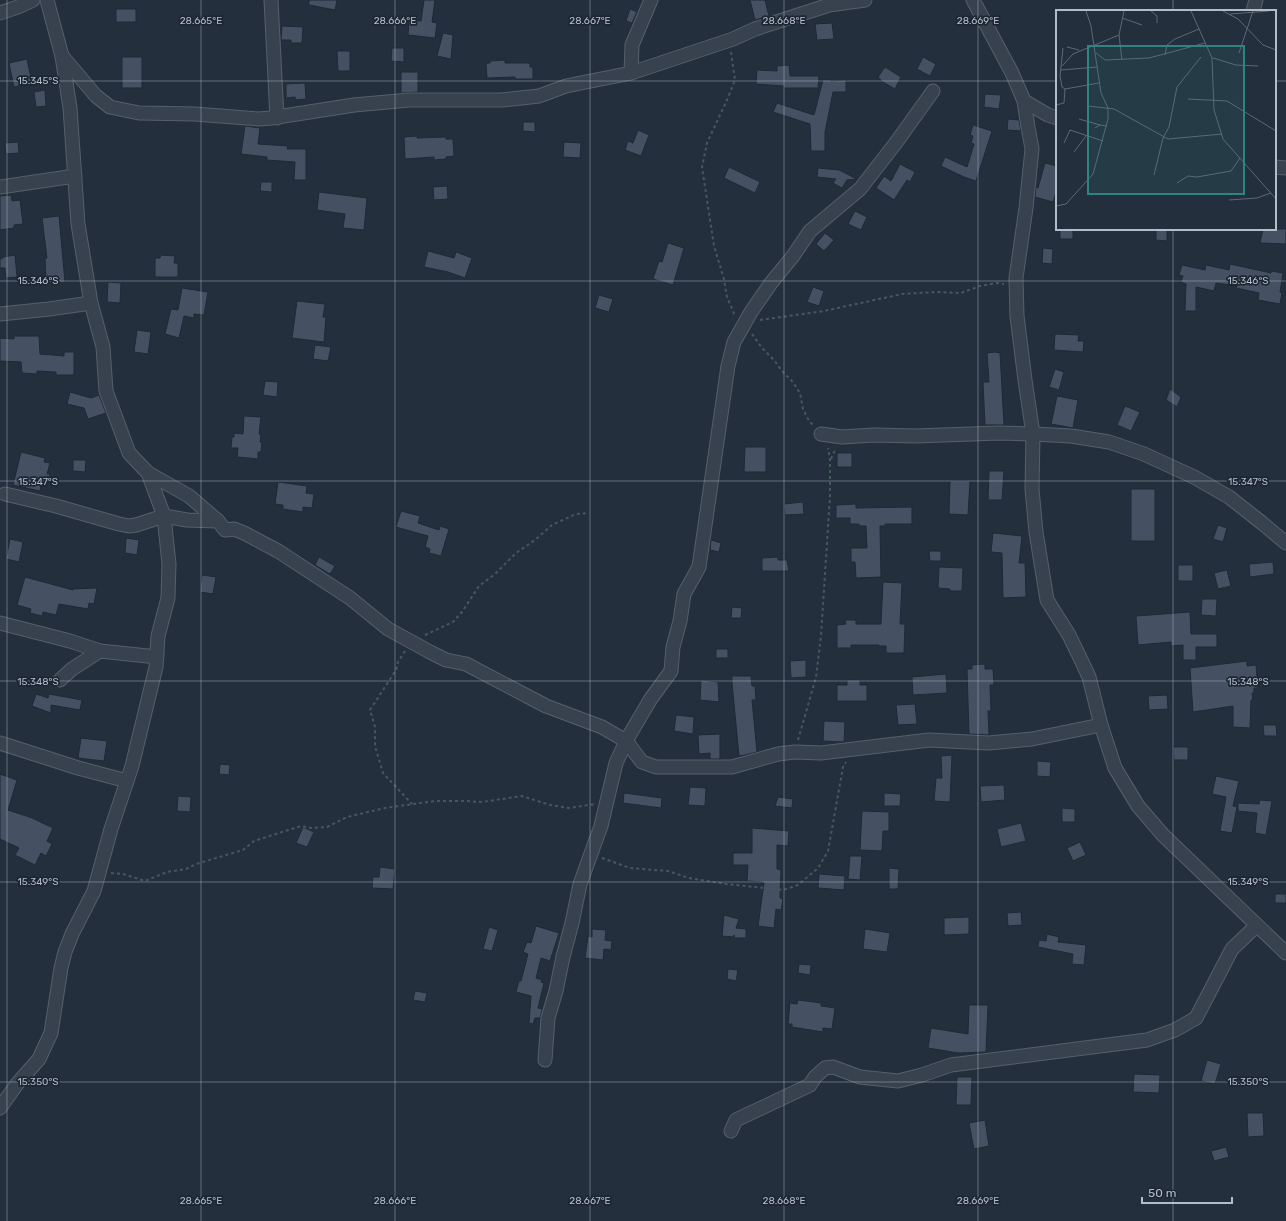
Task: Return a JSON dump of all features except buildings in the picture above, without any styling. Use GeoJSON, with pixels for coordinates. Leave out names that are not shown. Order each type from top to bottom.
{"type":"FeatureCollection","features":[{"type":"Feature","properties":{"kind":"street"},"geometry":{"type":"LineString","coordinates":[[0,13],[33,0]]}},
{"type":"Feature","properties":{"kind":"street"},"geometry":{"type":"LineString","coordinates":[[47,0],[62,56],[70,108],[78,224],[91,303],[103,347],[106,391],[129,453],[148,473],[189,496],[218,521],[225,530],[234,529],[278,550],[350,598],[388,629],[446,660],[466,664],[546,706],[602,727],[626,741],[642,762],[656,767],[732,767],[770,756],[795,752],[821,753],[929,740],[989,743],[1032,739],[1101,725]]}},
{"type":"Feature","properties":{"kind":"street"},"geometry":{"type":"LineString","coordinates":[[271,0],[277,118]]}},
{"type":"Feature","properties":{"kind":"street"},"geometry":{"type":"LineString","coordinates":[[631,73],[632,45],[651,0]]}},
{"type":"Feature","properties":{"kind":"street"},"geometry":{"type":"LineString","coordinates":[[62,56],[96,96],[110,107],[139,114],[195,114],[258,119],[277,118],[354,105],[409,100],[502,100],[539,96],[566,86],[631,73],[733,39],[755,29],[829,5],[864,0]]}},
{"type":"Feature","properties":{"kind":"street"},"geometry":{"type":"LineString","coordinates":[[973,0],[1012,73],[1024,101],[1032,149],[1026,208],[1016,278],[1017,316],[1033,434],[1032,489],[1035,524],[1047,600],[1070,635],[1089,677],[1101,725],[1115,768],[1138,806],[1162,835],[1286,953]]}},
{"type":"Feature","properties":{"kind":"street"},"geometry":{"type":"LineString","coordinates":[[1253,10],[1256,0]]}},
{"type":"Feature","properties":{"kind":"street"},"geometry":{"type":"LineString","coordinates":[[546,1060],[548,1018],[556,991],[580,884],[601,826],[616,763],[626,741],[650,700],[671,671],[673,647],[680,621],[684,594],[699,567],[728,366],[734,342],[751,312],[810,231],[860,188],[895,144],[933,91]]}},
{"type":"Feature","properties":{"kind":"street"},"geometry":{"type":"LineString","coordinates":[[1024,101],[1048,115],[1056,118]]}},
{"type":"Feature","properties":{"kind":"street"},"geometry":{"type":"LineString","coordinates":[[1276,167],[1286,168]]}},
{"type":"Feature","properties":{"kind":"street"},"geometry":{"type":"LineString","coordinates":[[0,187],[75,176]]}},
{"type":"Feature","properties":{"kind":"street"},"geometry":{"type":"LineString","coordinates":[[0,314],[49,310],[91,303]]}},
{"type":"Feature","properties":{"kind":"street"},"geometry":{"type":"LineString","coordinates":[[821,434],[842,437],[999,433],[1071,436],[1108,442],[1144,454],[1229,497],[1262,522],[1286,543]]}},
{"type":"Feature","properties":{"kind":"street"},"geometry":{"type":"LineString","coordinates":[[0,1108],[38,1058],[51,1033],[61,968],[65,952],[72,934],[94,891],[146,712],[156,667],[158,636],[168,598],[168,564],[164,516],[148,473]]}},
{"type":"Feature","properties":{"kind":"street"},"geometry":{"type":"LineString","coordinates":[[5,494],[129,526],[164,516],[187,520],[218,521]]}},
{"type":"Feature","properties":{"kind":"street"},"geometry":{"type":"LineString","coordinates":[[0,623],[70,641],[100,651],[157,657]]}},
{"type":"Feature","properties":{"kind":"street"},"geometry":{"type":"LineString","coordinates":[[60,680],[72,669],[100,651]]}},
{"type":"Feature","properties":{"kind":"street"},"geometry":{"type":"LineString","coordinates":[[1,744],[78,768],[127,781]]}},
{"type":"Feature","properties":{"kind":"street"},"geometry":{"type":"LineString","coordinates":[[731,1131],[736,1120],[810,1084],[825,1068],[833,1067],[860,1077],[898,1081],[922,1075],[951,1064],[1147,1040],[1175,1030],[1196,1018],[1232,949],[1256,925]]}},
{"type":"Feature","properties":{"kind":"path"},"geometry":{"type":"LineString","coordinates":[[733,39],[730,45],[734,80],[727,100],[706,143],[702,167],[714,246],[733,315],[744,324],[762,348],[792,381],[800,393],[803,409],[809,421],[826,441],[830,460],[830,496],[821,636],[816,677],[795,752]]}},
{"type":"Feature","properties":{"kind":"path"},"geometry":{"type":"LineString","coordinates":[[744,324],[765,318],[824,311],[902,294],[937,292],[961,293],[980,286],[997,283],[1016,285]]}},
{"type":"Feature","properties":{"kind":"path"},"geometry":{"type":"LineString","coordinates":[[412,804],[383,773],[376,746],[376,727],[370,710],[396,670],[398,662],[406,649],[417,638],[453,622],[462,612],[479,586],[495,574],[516,553],[535,540],[552,524],[576,514],[589,513]]}},
{"type":"Feature","properties":{"kind":"path"},"geometry":{"type":"LineString","coordinates":[[592,854],[630,868],[668,871],[689,878],[718,883],[784,890],[798,885],[818,868],[828,851],[843,767],[853,749]]}},
{"type":"Feature","properties":{"kind":"path"},"geometry":{"type":"LineString","coordinates":[[100,871],[123,874],[145,881],[167,872],[186,869],[196,864],[243,850],[254,842],[301,826],[311,828],[327,827],[348,817],[385,808],[412,804],[435,801],[482,802],[522,796],[550,805],[569,808],[606,803]]}}]}
